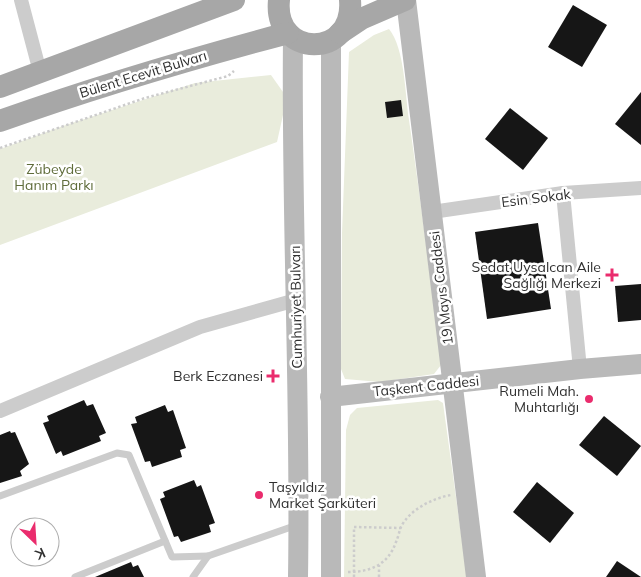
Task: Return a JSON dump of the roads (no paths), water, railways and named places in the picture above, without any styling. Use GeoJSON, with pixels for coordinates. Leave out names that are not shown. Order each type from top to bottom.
{"type":"FeatureCollection","features":[{"type":"Feature","properties":{"kind":"main road"},"geometry":{"type":"LineString","coordinates":[[0,87],[234,0]]}},
{"type":"Feature","properties":{"kind":"main road"},"geometry":{"type":"LineString","coordinates":[[279,0],[278,11],[281,23],[290,36],[312,44],[336,37],[361,19],[405,0]]}},
{"type":"Feature","properties":{"kind":"main road"},"geometry":{"type":"LineString","coordinates":[[338,574],[330,397],[336,37],[349,18],[350,0]]}},
{"type":"Feature","properties":{"kind":"main road","name":"19 Mayıs Caddesi"},"geometry":{"type":"LineString","coordinates":[[405,0],[476,577]]}},
{"type":"Feature","properties":{"kind":"main road","name":"Bülent Ecevit Bulvarı"},"geometry":{"type":"LineString","coordinates":[[0,122],[157,68],[290,36]]}},
{"type":"Feature","properties":{"kind":"main road","name":"Cumhuriyet Bulvarı"},"geometry":{"type":"LineString","coordinates":[[290,36],[296,300],[298,577]]}},
{"type":"Feature","properties":{"kind":"main road","name":"Taşkent Caddesi"},"geometry":{"type":"LineString","coordinates":[[330,397],[641,364]]}},
{"type":"Feature","properties":{"kind":"street"},"geometry":{"type":"LineString","coordinates":[[21,0],[40,72]]}},
{"type":"Feature","properties":{"kind":"street","name":"Esin Sokak"},"geometry":{"type":"LineString","coordinates":[[432,212],[563,193],[641,188]]}},
{"type":"Feature","properties":{"kind":"street"},"geometry":{"type":"LineString","coordinates":[[563,193],[580,369]]}},
{"type":"Feature","properties":{"kind":"street"},"geometry":{"type":"LineString","coordinates":[[0,411],[200,327],[296,300]]}},
{"type":"Feature","properties":{"kind":"lane"},"geometry":{"type":"LineString","coordinates":[[0,496],[117,453],[130,454],[172,557],[208,556],[298,524]]}},
{"type":"Feature","properties":{"kind":"lane"},"geometry":{"type":"LineString","coordinates":[[75,577],[165,541]]}},
{"type":"Feature","properties":{"kind":"lane"},"geometry":{"type":"LineString","coordinates":[[194,577],[208,556]]}},
{"type":"Feature","properties":{"kind":"place","name":"Sedat Uysalcan Aile Sağlığı Merkezi"},"geometry":{"type":"Point","coordinates":[612,275]}},
{"type":"Feature","properties":{"kind":"place","name":"Berk Eczanesi"},"geometry":{"type":"Point","coordinates":[273,376]}},
{"type":"Feature","properties":{"kind":"place","name":"Rumeli Mah. Muhtarlığı"},"geometry":{"type":"Point","coordinates":[589,399]}},
{"type":"Feature","properties":{"kind":"place","name":"Taşyıldız Market Şarküteri"},"geometry":{"type":"Point","coordinates":[259,495]}},
{"type":"Feature","properties":{"kind":"park label","name":"Zübeyde Hanım Parkı"},"geometry":{"type":"Point","coordinates":[54,177]}}]}
